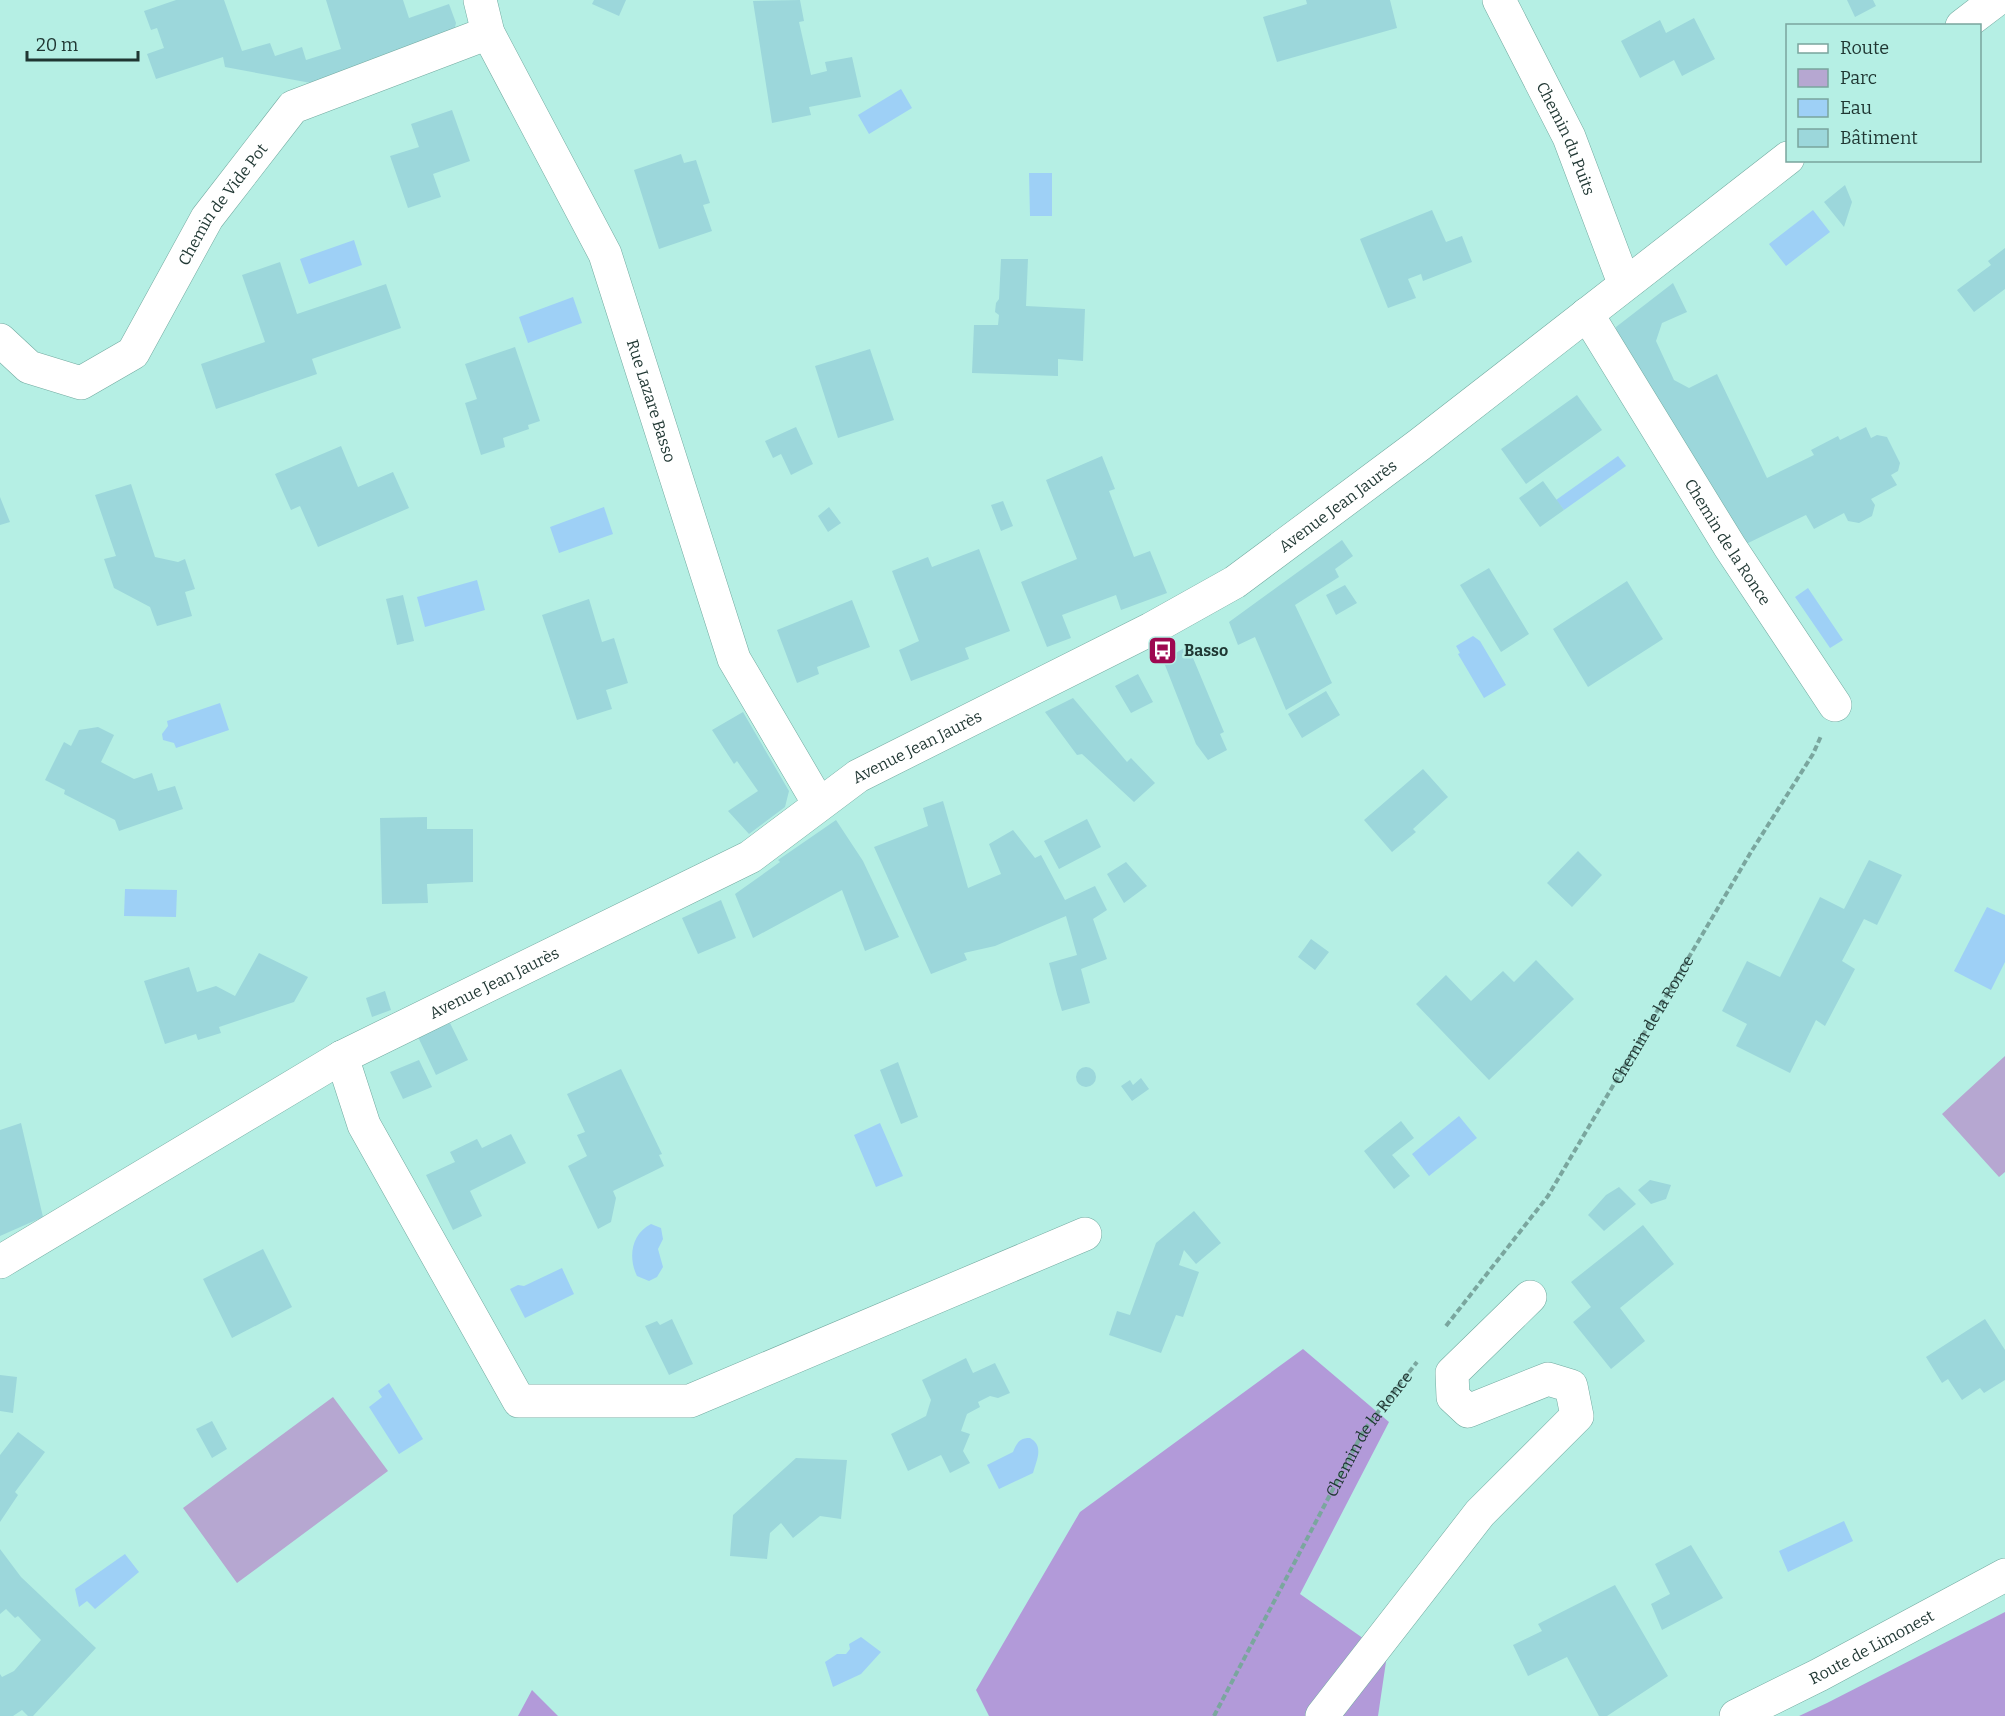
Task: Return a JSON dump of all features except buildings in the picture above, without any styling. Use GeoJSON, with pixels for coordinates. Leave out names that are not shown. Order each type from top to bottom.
{"type":"FeatureCollection","features":[{"type":"Feature","properties":{"kind":"street","name":"Rue Lazare Basso"},"geometry":{"type":"LineString","coordinates":[[480,0],[488,33],[604,254],[734,659],[819,804]]}},
{"type":"Feature","properties":{"kind":"street","name":"Chemin du Puits"},"geometry":{"type":"LineString","coordinates":[[1499,0],[1569,137],[1624,283]]}},
{"type":"Feature","properties":{"kind":"street"},"geometry":{"type":"LineString","coordinates":[[1965,24],[1996,0]]}},
{"type":"Feature","properties":{"kind":"street","name":"Chemin de Vide Pot"},"geometry":{"type":"LineString","coordinates":[[0,340],[29,367],[81,383],[134,353],[207,218],[293,107],[488,33]]}},
{"type":"Feature","properties":{"kind":"street","name":"Avenue Jean Jaurès"},"geometry":{"type":"LineString","coordinates":[[0,1262],[342,1057],[750,857],[858,776],[1151,629],[1235,582],[1419,445],[1624,283],[1786,160]]}},
{"type":"Feature","properties":{"kind":"street","name":"Chemin de la Ronce"},"geometry":{"type":"LineString","coordinates":[[1587,314],[1730,546],[1835,705]]}},
{"type":"Feature","properties":{"kind":"street"},"geometry":{"type":"LineString","coordinates":[[342,1057],[364,1125],[519,1401],[690,1401],[1085,1234]]}},
{"type":"Feature","properties":{"kind":"street"},"geometry":{"type":"LineString","coordinates":[[1322,1716],[1480,1513],[1577,1416],[1571,1386],[1548,1379],[1468,1411],[1453,1397],[1452,1373],[1530,1297]]}},
{"type":"Feature","properties":{"kind":"street","name":"Route de Limonest"},"geometry":{"type":"LineString","coordinates":[[1736,1716],[1819,1675],[2005,1575]]}},
{"type":"Feature","properties":{"kind":"path","name":"Chemin de la Ronce"},"geometry":{"type":"LineString","coordinates":[[1445,1327],[1548,1196],[1751,852],[1813,754],[1835,705]]}},
{"type":"Feature","properties":{"kind":"path","name":"Chemin de la Ronce"},"geometry":{"type":"LineString","coordinates":[[1214,1716],[1364,1430],[1423,1355]]}},
{"type":"Feature","properties":{"kind":"green space"},"geometry":{"type":"Polygon","coordinates":[[[2005,1056],[2005,1172],[1999,1177],[1942,1114],[2005,1056]]]}},
{"type":"Feature","properties":{"kind":"green space"},"geometry":{"type":"Polygon","coordinates":[[[333,1397],[388,1471],[237,1583],[183,1508],[333,1397]]]}},
{"type":"Feature","properties":{"kind":"shaded area"},"geometry":{"type":"Polygon","coordinates":[[[1303,1349],[1389,1422],[1300,1594],[1387,1655],[1378,1716],[989,1716],[976,1690],[1080,1512],[1303,1349]]]}},
{"type":"Feature","properties":{"kind":"shaded area"},"geometry":{"type":"Polygon","coordinates":[[[2005,1612],[2005,1716],[1799,1716],[1827,1703],[2005,1612]]]}},
{"type":"Feature","properties":{"kind":"shaded area"},"geometry":{"type":"Polygon","coordinates":[[[532,1690],[558,1716],[518,1716],[532,1690]]]}},
{"type":"Feature","properties":{"kind":"water"},"geometry":{"type":"Polygon","coordinates":[[[901,89],[912,108],[869,134],[858,115],[901,89]]]}},
{"type":"Feature","properties":{"kind":"water"},"geometry":{"type":"Polygon","coordinates":[[[1029,173],[1052,173],[1052,216],[1030,216],[1029,173]]]}},
{"type":"Feature","properties":{"kind":"water"},"geometry":{"type":"Polygon","coordinates":[[[1813,210],[1830,232],[1786,266],[1769,244],[1813,210]]]}},
{"type":"Feature","properties":{"kind":"water"},"geometry":{"type":"Polygon","coordinates":[[[354,240],[362,265],[309,284],[300,259],[354,240]]]}},
{"type":"Feature","properties":{"kind":"water"},"geometry":{"type":"Polygon","coordinates":[[[573,297],[582,323],[528,343],[519,317],[573,297]]]}},
{"type":"Feature","properties":{"kind":"water"},"geometry":{"type":"Polygon","coordinates":[[[1618,456],[1626,466],[1564,510],[1556,500],[1618,456]]]}},
{"type":"Feature","properties":{"kind":"water"},"geometry":{"type":"Polygon","coordinates":[[[604,507],[613,534],[559,553],[550,527],[604,507]]]}},
{"type":"Feature","properties":{"kind":"water"},"geometry":{"type":"Polygon","coordinates":[[[477,580],[485,610],[425,627],[417,597],[477,580]]]}},
{"type":"Feature","properties":{"kind":"water"},"geometry":{"type":"Polygon","coordinates":[[[1808,588],[1843,640],[1830,648],[1795,597],[1808,588]]]}},
{"type":"Feature","properties":{"kind":"water"},"geometry":{"type":"Polygon","coordinates":[[[1473,636],[1480,641],[1506,685],[1484,698],[1458,654],[1460,653],[1456,646],[1473,636]]]}},
{"type":"Feature","properties":{"kind":"water"},"geometry":{"type":"Polygon","coordinates":[[[220,703],[229,730],[176,748],[174,743],[163,740],[162,734],[168,726],[167,721],[220,703]]]}},
{"type":"Feature","properties":{"kind":"water"},"geometry":{"type":"Polygon","coordinates":[[[125,889],[177,890],[176,917],[124,916],[125,889]]]}},
{"type":"Feature","properties":{"kind":"water"},"geometry":{"type":"Polygon","coordinates":[[[1987,907],[2005,915],[2005,962],[1991,990],[1954,971],[1987,907]]]}},
{"type":"Feature","properties":{"kind":"water"},"geometry":{"type":"Polygon","coordinates":[[[1459,1116],[1477,1138],[1429,1176],[1412,1154],[1459,1116]]]}},
{"type":"Feature","properties":{"kind":"water"},"geometry":{"type":"Polygon","coordinates":[[[880,1123],[903,1176],[876,1187],[854,1135],[880,1123]]]}},
{"type":"Feature","properties":{"kind":"water"},"geometry":{"type":"Polygon","coordinates":[[[651,1224],[661,1228],[663,1239],[658,1249],[663,1267],[657,1277],[649,1281],[637,1276],[632,1254],[635,1240],[644,1228],[651,1224]]]}},
{"type":"Feature","properties":{"kind":"water"},"geometry":{"type":"Polygon","coordinates":[[[562,1268],[574,1294],[525,1318],[510,1289],[518,1285],[524,1286],[562,1268]]]}},
{"type":"Feature","properties":{"kind":"water"},"geometry":{"type":"Polygon","coordinates":[[[389,1383],[423,1439],[399,1454],[369,1407],[382,1397],[378,1391],[389,1383]]]}},
{"type":"Feature","properties":{"kind":"water"},"geometry":{"type":"Polygon","coordinates":[[[1030,1438],[1038,1449],[1038,1458],[1033,1473],[999,1489],[987,1465],[1013,1452],[1021,1440],[1030,1438]]]}},
{"type":"Feature","properties":{"kind":"water"},"geometry":{"type":"Polygon","coordinates":[[[1844,1521],[1853,1541],[1788,1572],[1779,1551],[1844,1521]]]}},
{"type":"Feature","properties":{"kind":"water"},"geometry":{"type":"Polygon","coordinates":[[[125,1554],[139,1572],[95,1609],[87,1601],[79,1607],[75,1589],[125,1554]]]}},
{"type":"Feature","properties":{"kind":"water"},"geometry":{"type":"Polygon","coordinates":[[[861,1637],[881,1652],[861,1674],[833,1687],[825,1662],[837,1654],[846,1654],[850,1649],[849,1644],[861,1637]]]}},
{"type":"Feature","properties":{"kind":"place","name":"Basso"},"geometry":{"type":"Point","coordinates":[1163,650]}}]}
